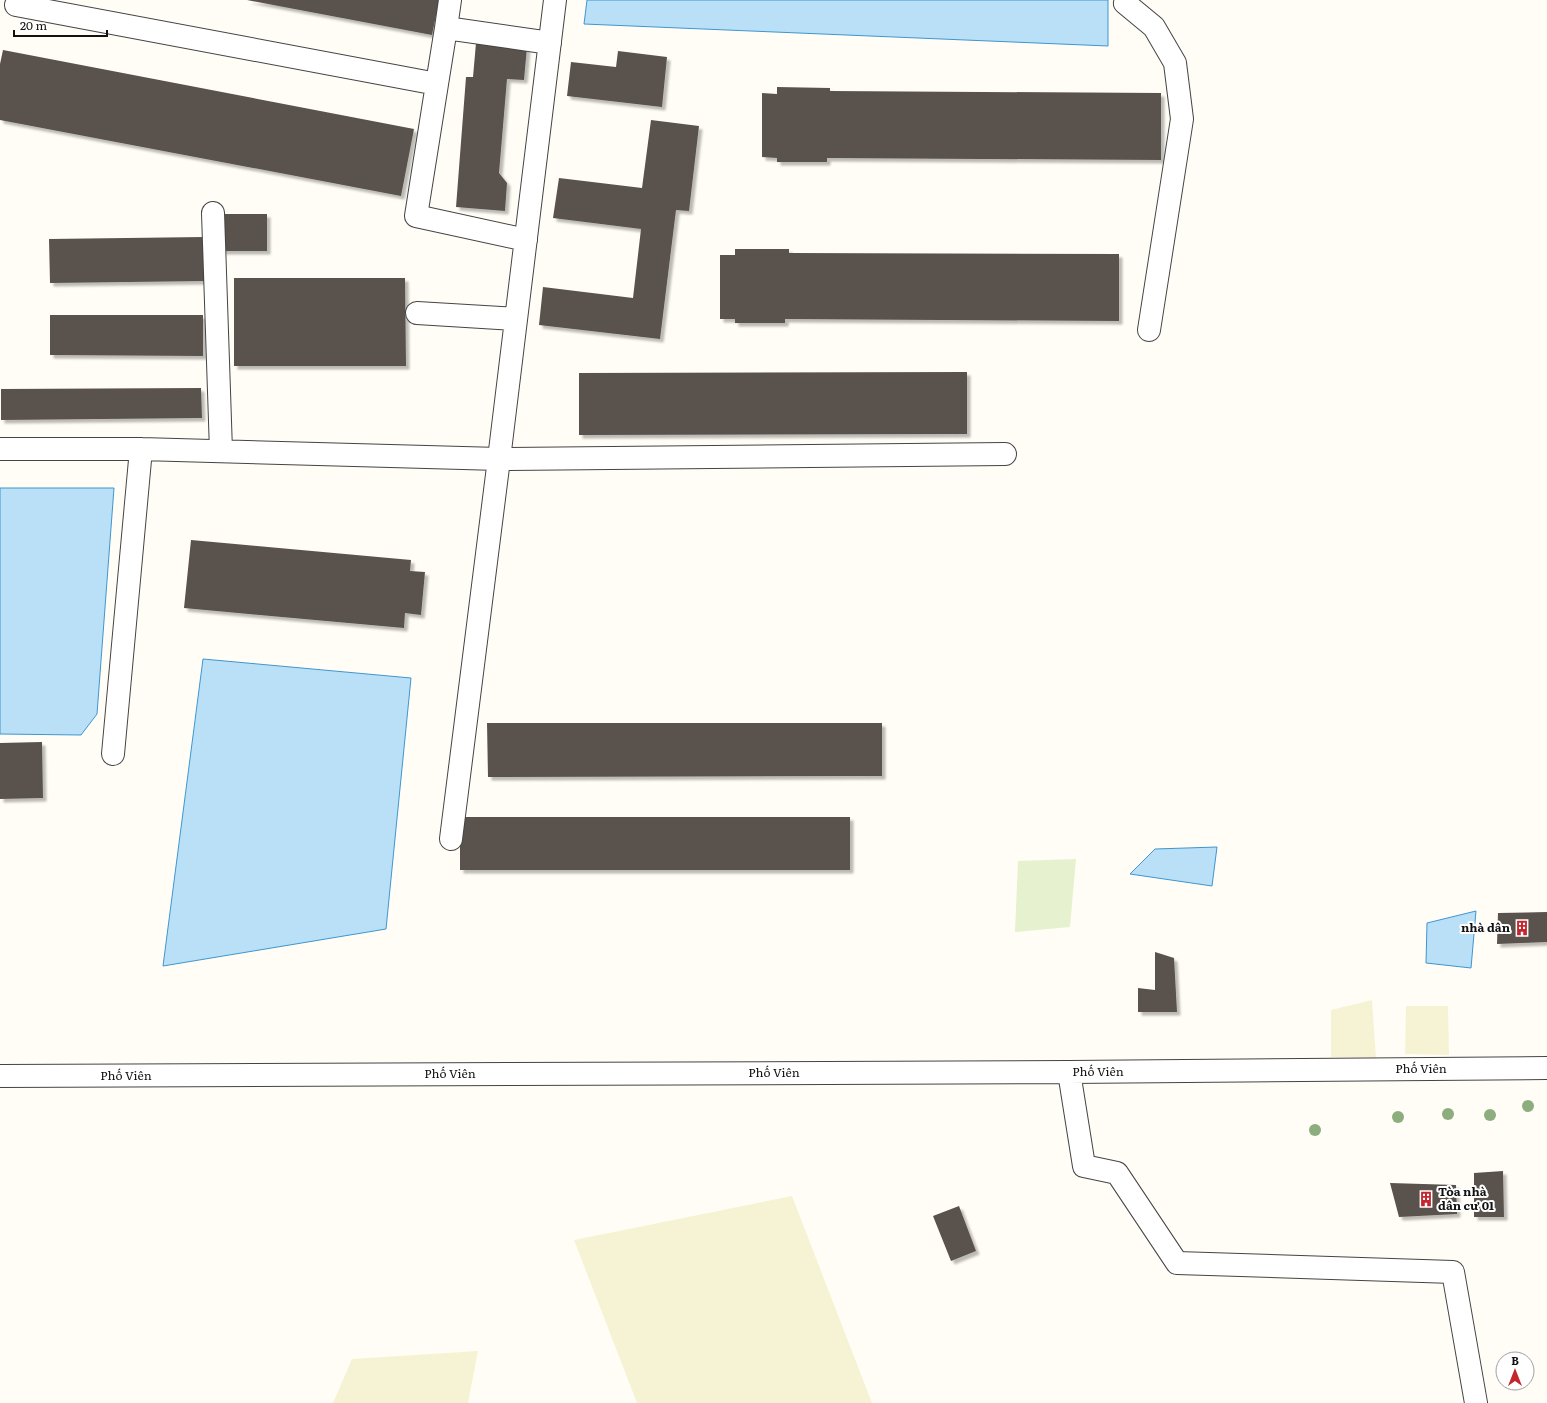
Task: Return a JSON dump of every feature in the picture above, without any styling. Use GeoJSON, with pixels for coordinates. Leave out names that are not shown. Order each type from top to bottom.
{"type":"FeatureCollection","features":[{"type":"Feature","properties":{"kind":"street"},"geometry":{"type":"LineString","coordinates":[[450,0],[416,216],[526,240]]}},
{"type":"Feature","properties":{"kind":"street"},"geometry":{"type":"LineString","coordinates":[[451,839],[526,240],[554,0]]}},
{"type":"Feature","properties":{"kind":"street"},"geometry":{"type":"LineString","coordinates":[[1126,0],[1126,3],[1154,27],[1175,63],[1182,119],[1149,330]]}},
{"type":"Feature","properties":{"kind":"street"},"geometry":{"type":"LineString","coordinates":[[16,5],[437,84]]}},
{"type":"Feature","properties":{"kind":"street"},"geometry":{"type":"LineString","coordinates":[[446,28],[550,43]]}},
{"type":"Feature","properties":{"kind":"street"},"geometry":{"type":"LineString","coordinates":[[213,213],[221,451]]}},
{"type":"Feature","properties":{"kind":"street"},"geometry":{"type":"LineString","coordinates":[[417,313],[516,319]]}},
{"type":"Feature","properties":{"kind":"street"},"geometry":{"type":"LineString","coordinates":[[113,754],[141,449]]}},
{"type":"Feature","properties":{"kind":"street"},"geometry":{"type":"LineString","coordinates":[[0,450],[141,449],[499,459],[1005,454]]}},
{"type":"Feature","properties":{"kind":"street","name":"Phố Viên"},"geometry":{"type":"LineString","coordinates":[[0,1076],[1069,1072],[1547,1068]]}},
{"type":"Feature","properties":{"kind":"street"},"geometry":{"type":"LineString","coordinates":[[1069,1072],[1084,1166],[1117,1173],[1177,1263],[1453,1272],[1476,1403]]}},
{"type":"Feature","properties":{"kind":"shaded area"},"geometry":{"type":"Polygon","coordinates":[[[1372,1000],[1376,1058],[1331,1057],[1331,1010],[1372,1000]]]}},
{"type":"Feature","properties":{"kind":"shaded area"},"geometry":{"type":"Polygon","coordinates":[[[1406,1006],[1448,1006],[1449,1055],[1405,1054],[1406,1006]]]}},
{"type":"Feature","properties":{"kind":"shaded area"},"geometry":{"type":"Polygon","coordinates":[[[792,1196],[872,1403],[637,1403],[574,1240],[792,1196]]]}},
{"type":"Feature","properties":{"kind":"shaded area"},"geometry":{"type":"Polygon","coordinates":[[[478,1351],[468,1403],[333,1403],[352,1359],[478,1351]]]}},
{"type":"Feature","properties":{"kind":"green space"},"geometry":{"type":"Polygon","coordinates":[[[1076,859],[1070,927],[1015,932],[1018,861],[1076,859]]]}},
{"type":"Feature","properties":{"kind":"water"},"geometry":{"type":"Polygon","coordinates":[[[587,0],[1108,0],[1108,46],[584,24],[587,0]]]}},
{"type":"Feature","properties":{"kind":"water"},"geometry":{"type":"Polygon","coordinates":[[[0,488],[114,488],[97,714],[81,735],[0,734],[0,488]]]}},
{"type":"Feature","properties":{"kind":"water"},"geometry":{"type":"Polygon","coordinates":[[[203,659],[411,678],[386,929],[163,966],[203,659]]]}},
{"type":"Feature","properties":{"kind":"water"},"geometry":{"type":"Polygon","coordinates":[[[1217,847],[1212,886],[1130,874],[1155,849],[1217,847]]]}},
{"type":"Feature","properties":{"kind":"water"},"geometry":{"type":"Polygon","coordinates":[[[1476,911],[1471,968],[1426,963],[1427,923],[1476,911]]]}},
{"type":"Feature","properties":{"kind":"building"},"geometry":{"type":"Polygon","coordinates":[[[247,0],[439,0],[432,35],[247,0]]]}},
{"type":"Feature","properties":{"kind":"building"},"geometry":{"type":"Polygon","coordinates":[[[476,43],[527,47],[524,80],[507,79],[499,173],[507,183],[505,211],[456,207],[466,77],[473,77],[476,43]]]}},
{"type":"Feature","properties":{"kind":"building"},"geometry":{"type":"Polygon","coordinates":[[[3,50],[414,129],[401,196],[0,120],[0,64],[3,50]]]}},
{"type":"Feature","properties":{"kind":"building"},"geometry":{"type":"Polygon","coordinates":[[[618,51],[667,57],[662,107],[567,96],[571,62],[616,67],[618,51]]]}},
{"type":"Feature","properties":{"kind":"building"},"geometry":{"type":"Polygon","coordinates":[[[777,87],[830,88],[830,91],[1161,93],[1161,160],[827,158],[827,162],[777,162],[777,158],[762,157],[762,93],[777,94],[777,87]]]}},
{"type":"Feature","properties":{"kind":"building"},"geometry":{"type":"Polygon","coordinates":[[[651,120],[699,126],[689,211],[676,210],[660,339],[539,325],[543,287],[633,298],[641,229],[553,218],[559,178],[642,188],[651,120]]]}},
{"type":"Feature","properties":{"kind":"building"},"geometry":{"type":"Polygon","coordinates":[[[221,214],[267,214],[267,251],[221,251],[221,214]]]}},
{"type":"Feature","properties":{"kind":"building"},"geometry":{"type":"Polygon","coordinates":[[[204,237],[205,281],[50,283],[49,239],[204,237]]]}},
{"type":"Feature","properties":{"kind":"building"},"geometry":{"type":"Polygon","coordinates":[[[735,249],[789,249],[789,253],[1119,254],[1119,321],[785,319],[785,323],[735,323],[735,319],[720,319],[720,255],[735,255],[735,249]]]}},
{"type":"Feature","properties":{"kind":"building"},"geometry":{"type":"Polygon","coordinates":[[[234,278],[405,278],[406,366],[234,366],[234,278]]]}},
{"type":"Feature","properties":{"kind":"building"},"geometry":{"type":"Polygon","coordinates":[[[50,315],[203,315],[203,356],[50,355],[50,315]]]}},
{"type":"Feature","properties":{"kind":"building"},"geometry":{"type":"Polygon","coordinates":[[[967,372],[967,434],[579,435],[579,373],[967,372]]]}},
{"type":"Feature","properties":{"kind":"building"},"geometry":{"type":"Polygon","coordinates":[[[201,388],[202,418],[1,420],[1,389],[201,388]]]}},
{"type":"Feature","properties":{"kind":"building"},"geometry":{"type":"Polygon","coordinates":[[[191,540],[411,560],[410,571],[425,572],[421,615],[405,613],[404,628],[184,608],[191,540]]]}},
{"type":"Feature","properties":{"kind":"building"},"geometry":{"type":"Polygon","coordinates":[[[487,723],[882,723],[882,776],[488,777],[487,723]]]}},
{"type":"Feature","properties":{"kind":"building"},"geometry":{"type":"Polygon","coordinates":[[[42,742],[43,798],[0,799],[0,743],[42,742]]]}},
{"type":"Feature","properties":{"kind":"building"},"geometry":{"type":"Polygon","coordinates":[[[460,817],[850,817],[850,870],[460,870],[460,817]]]}},
{"type":"Feature","properties":{"kind":"building","name":"nhà dân"},"geometry":{"type":"Polygon","coordinates":[[[1547,912],[1547,942],[1497,944],[1498,913],[1547,912]]]}},
{"type":"Feature","properties":{"kind":"building"},"geometry":{"type":"Polygon","coordinates":[[[1155,952],[1174,958],[1177,1012],[1138,1012],[1138,988],[1155,990],[1155,952]]]}},
{"type":"Feature","properties":{"kind":"building"},"geometry":{"type":"Polygon","coordinates":[[[1503,1171],[1504,1217],[1474,1217],[1474,1173],[1503,1171]]]}},
{"type":"Feature","properties":{"kind":"building","name":"Tòa nhà dân cư 01"},"geometry":{"type":"Polygon","coordinates":[[[1390,1183],[1456,1185],[1457,1214],[1399,1217],[1390,1183]]]}},
{"type":"Feature","properties":{"kind":"building"},"geometry":{"type":"Polygon","coordinates":[[[959,1206],[976,1251],[951,1261],[933,1216],[959,1206]]]}},
{"type":"Feature","properties":{"kind":"place","name":"nhà dân"},"geometry":{"type":"Point","coordinates":[1522,928]}},
{"type":"Feature","properties":{"kind":"place","name":"Tòa nhà dân cư 01"},"geometry":{"type":"Point","coordinates":[1426,1199]}}]}
